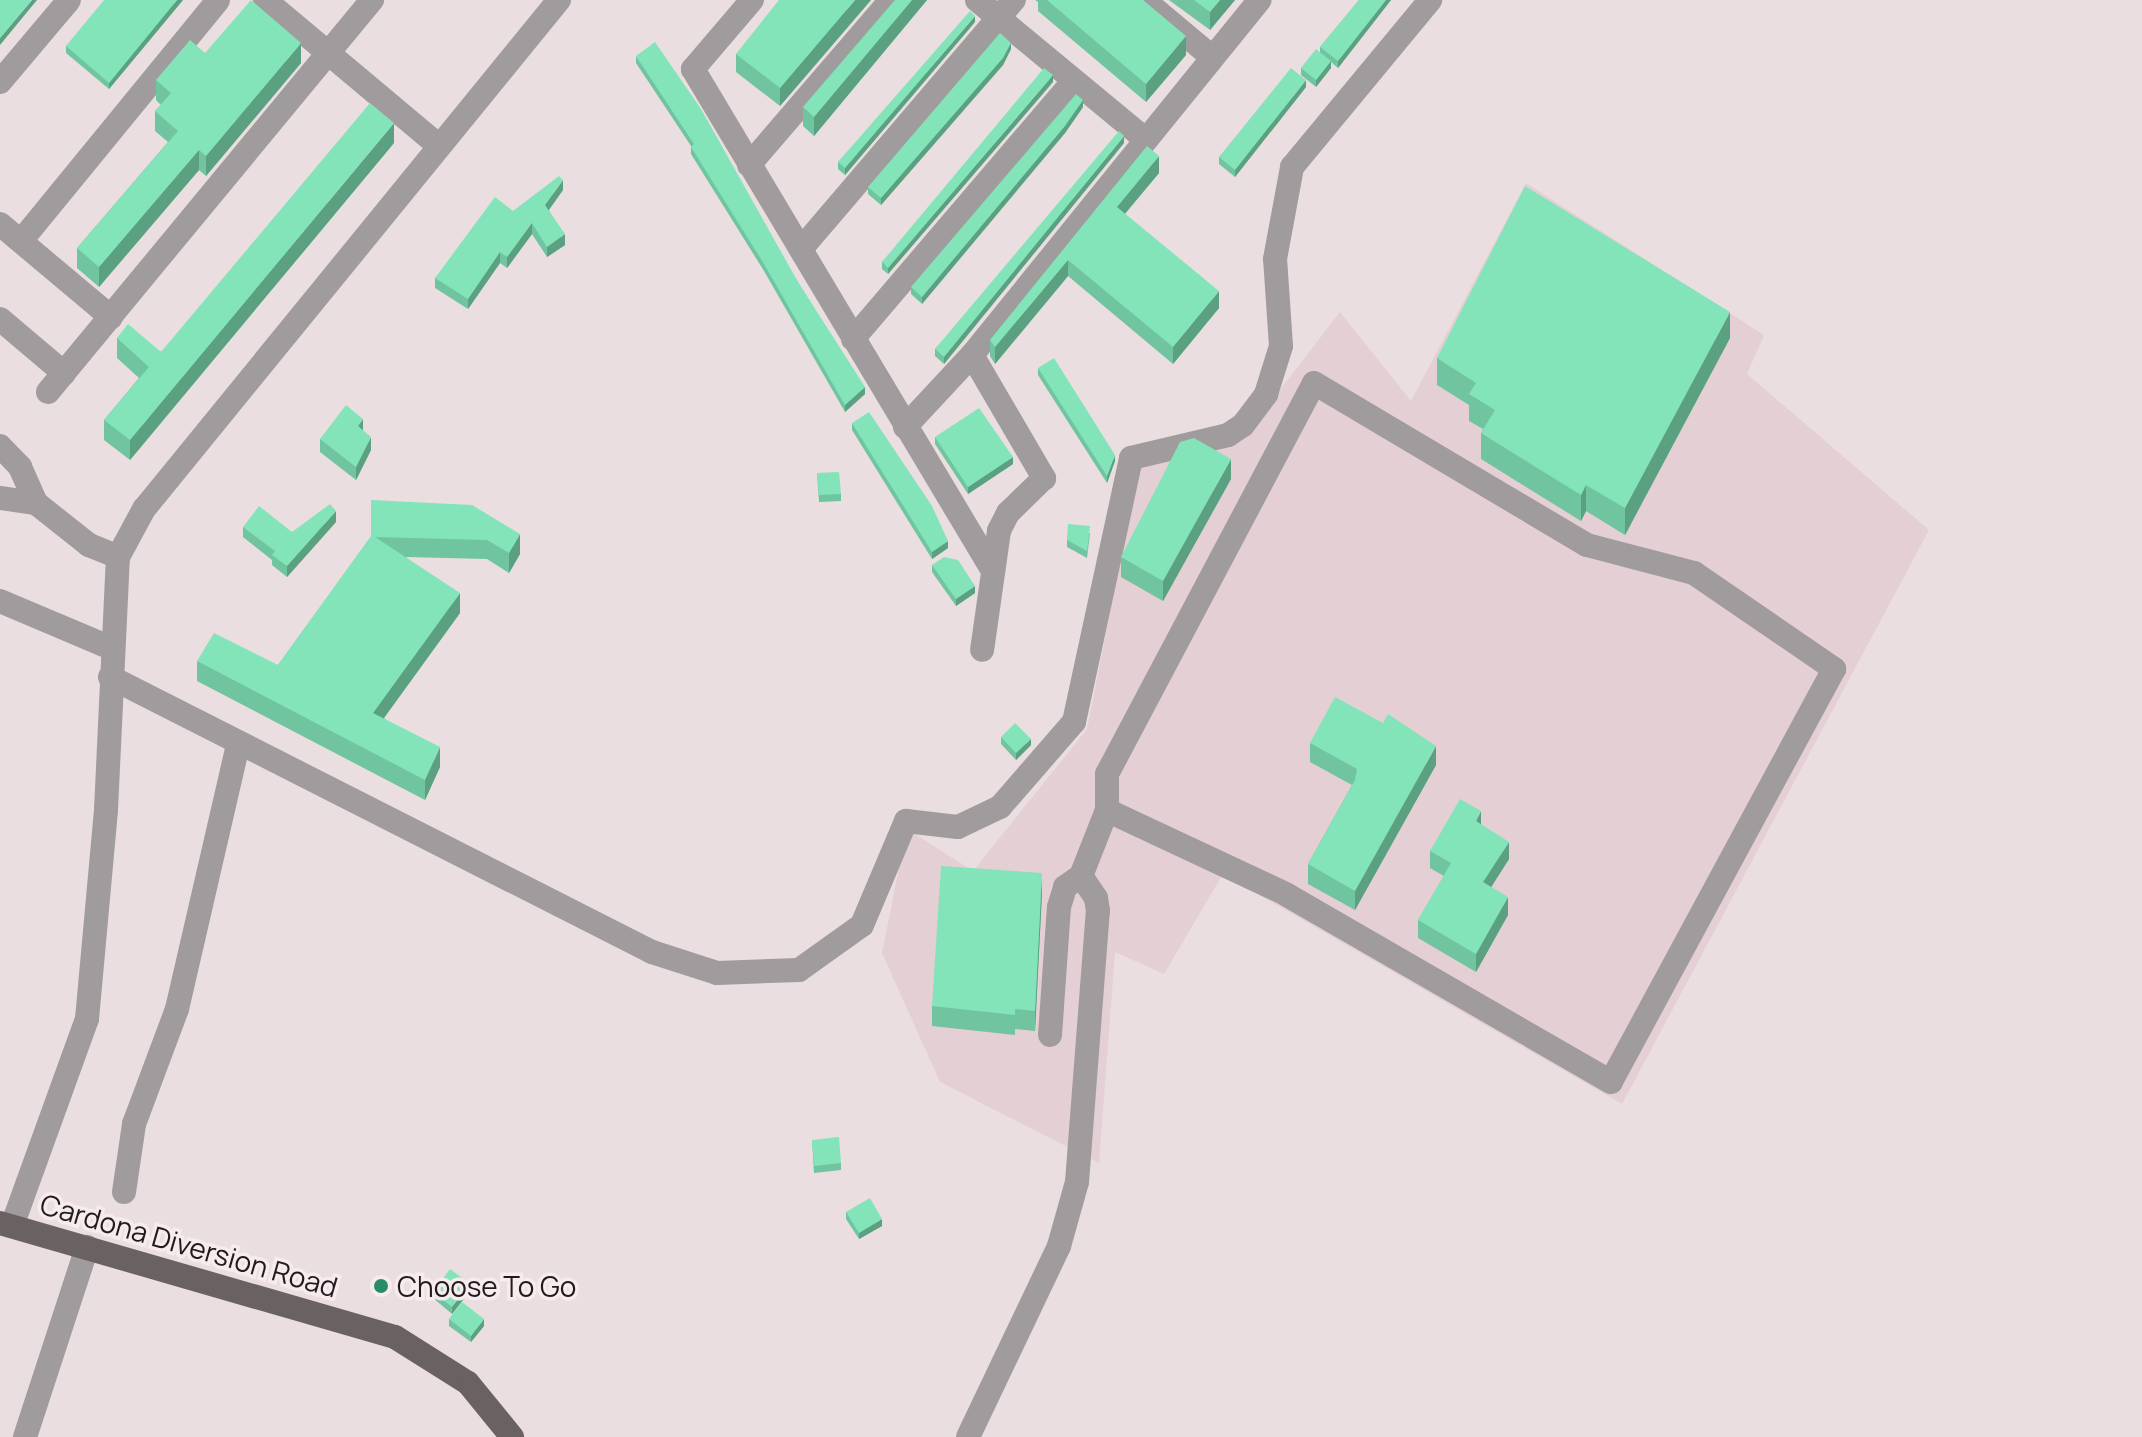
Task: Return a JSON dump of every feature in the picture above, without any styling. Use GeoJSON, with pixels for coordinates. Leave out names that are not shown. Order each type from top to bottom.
{"type":"FeatureCollection","features":[{"type":"Feature","properties":{"kind":"main road","name":"Cardona Diversion Road"},"geometry":{"type":"LineString","coordinates":[[6,1225],[395,1337],[468,1383],[512,1437]]}},
{"type":"Feature","properties":{"kind":"street"},"geometry":{"type":"LineString","coordinates":[[0,82],[69,0]]}},
{"type":"Feature","properties":{"kind":"street"},"geometry":{"type":"LineString","coordinates":[[21,241],[218,0]]}},
{"type":"Feature","properties":{"kind":"street"},"geometry":{"type":"LineString","coordinates":[[265,0],[438,145]]}},
{"type":"Feature","properties":{"kind":"street"},"geometry":{"type":"LineString","coordinates":[[48,392],[372,0]]}},
{"type":"Feature","properties":{"kind":"street"},"geometry":{"type":"LineString","coordinates":[[6,1225],[87,1019],[106,810],[111,648],[118,557],[144,509],[559,0]]}},
{"type":"Feature","properties":{"kind":"street"},"geometry":{"type":"LineString","coordinates":[[752,0],[693,69],[993,571]]}},
{"type":"Feature","properties":{"kind":"street"},"geometry":{"type":"LineString","coordinates":[[749,165],[891,0]]}},
{"type":"Feature","properties":{"kind":"street"},"geometry":{"type":"LineString","coordinates":[[977,0],[1006,9],[1074,80],[1145,139]]}},
{"type":"Feature","properties":{"kind":"street"},"geometry":{"type":"LineString","coordinates":[[1144,0],[1212,57]]}},
{"type":"Feature","properties":{"kind":"street"},"geometry":{"type":"LineString","coordinates":[[905,427],[972,355],[1259,0]]}},
{"type":"Feature","properties":{"kind":"street"},"geometry":{"type":"LineString","coordinates":[[110,677],[238,745],[652,952],[717,973],[799,970],[830,952],[862,925],[906,821],[958,827],[1000,807],[1074,722],[1131,458],[1228,435],[1243,425],[1266,394],[1281,346],[1275,259],[1292,167],[1430,0]]}},
{"type":"Feature","properties":{"kind":"street"},"geometry":{"type":"LineString","coordinates":[[801,249],[1006,9]]}},
{"type":"Feature","properties":{"kind":"street"},"geometry":{"type":"LineString","coordinates":[[853,339],[1074,80]]}},
{"type":"Feature","properties":{"kind":"street"},"geometry":{"type":"LineString","coordinates":[[0,224],[111,317]]}},
{"type":"Feature","properties":{"kind":"street"},"geometry":{"type":"LineString","coordinates":[[0,319],[64,373]]}},
{"type":"Feature","properties":{"kind":"street"},"geometry":{"type":"LineString","coordinates":[[972,355],[1044,478],[1008,513],[999,531],[982,650]]}},
{"type":"Feature","properties":{"kind":"street"},"geometry":{"type":"LineString","coordinates":[[1050,1035],[1059,907],[1065,887],[1081,876],[1107,810],[1107,774],[1314,383],[1587,545],[1694,573],[1834,669],[1611,1082],[1286,894],[1107,810]]}},
{"type":"Feature","properties":{"kind":"street"},"geometry":{"type":"LineString","coordinates":[[0,446],[20,467],[36,503],[89,545],[118,557]]}},
{"type":"Feature","properties":{"kind":"street"},"geometry":{"type":"LineString","coordinates":[[0,498],[36,503]]}},
{"type":"Feature","properties":{"kind":"street"},"geometry":{"type":"LineString","coordinates":[[0,601],[111,648]]}},
{"type":"Feature","properties":{"kind":"street"},"geometry":{"type":"LineString","coordinates":[[124,1192],[134,1124],[177,1009],[238,745]]}},
{"type":"Feature","properties":{"kind":"street"},"geometry":{"type":"LineString","coordinates":[[968,1437],[1059,1246],[1077,1182],[1098,911],[1096,898],[1081,876]]}},
{"type":"Feature","properties":{"kind":"street"},"geometry":{"type":"LineString","coordinates":[[25,1437],[87,1247]]}},
{"type":"Feature","properties":{"kind":"shaded area"},"geometry":{"type":"Polygon","coordinates":[[[1526,183],[1764,335],[1747,374],[1929,530],[1622,1104],[1223,874],[1164,974],[1115,952],[1099,1163],[940,1082],[882,953],[907,829],[973,871],[1087,729],[1140,461],[1246,434],[1340,312],[1411,401],[1526,183]]]}},
{"type":"Feature","properties":{"kind":"building"},"geometry":{"type":"Polygon","coordinates":[[[0,0],[32,0],[0,38],[0,0]]]}},
{"type":"Feature","properties":{"kind":"building"},"geometry":{"type":"Polygon","coordinates":[[[104,0],[177,0],[109,83],[66,46],[104,0]]]}},
{"type":"Feature","properties":{"kind":"building"},"geometry":{"type":"Polygon","coordinates":[[[251,0],[301,43],[206,156],[199,150],[99,267],[77,248],[178,131],[155,111],[171,93],[156,80],[190,40],[205,53],[251,0]]]}},
{"type":"Feature","properties":{"kind":"building"},"geometry":{"type":"Polygon","coordinates":[[[779,0],[855,0],[780,88],[736,54],[779,0]]]}},
{"type":"Feature","properties":{"kind":"building"},"geometry":{"type":"Polygon","coordinates":[[[895,0],[912,0],[814,117],[803,107],[895,0]]]}},
{"type":"Feature","properties":{"kind":"building"},"geometry":{"type":"Polygon","coordinates":[[[1047,0],[1143,0],[1186,36],[1146,84],[1047,0]]]}},
{"type":"Feature","properties":{"kind":"building"},"geometry":{"type":"Polygon","coordinates":[[[1194,0],[1220,0],[1210,12],[1194,0]]]}},
{"type":"Feature","properties":{"kind":"building"},"geometry":{"type":"Polygon","coordinates":[[[1359,0],[1386,0],[1338,61],[1320,47],[1359,0]]]}},
{"type":"Feature","properties":{"kind":"building"},"geometry":{"type":"Polygon","coordinates":[[[970,11],[975,16],[845,168],[838,162],[970,11]]]}},
{"type":"Feature","properties":{"kind":"building"},"geometry":{"type":"Polygon","coordinates":[[[1000,33],[1011,43],[1003,58],[881,198],[868,187],[1000,33]]]}},
{"type":"Feature","properties":{"kind":"building"},"geometry":{"type":"Polygon","coordinates":[[[655,42],[701,109],[798,282],[865,387],[845,405],[764,264],[691,147],[694,144],[636,56],[655,42]]]}},
{"type":"Feature","properties":{"kind":"building"},"geometry":{"type":"Polygon","coordinates":[[[1316,49],[1331,61],[1316,80],[1301,68],[1316,49]]]}},
{"type":"Feature","properties":{"kind":"building"},"geometry":{"type":"Polygon","coordinates":[[[1044,68],[1053,75],[888,268],[882,262],[1044,68]]]}},
{"type":"Feature","properties":{"kind":"building"},"geometry":{"type":"Polygon","coordinates":[[[1291,68],[1306,80],[1235,170],[1219,157],[1291,68]]]}},
{"type":"Feature","properties":{"kind":"building"},"geometry":{"type":"Polygon","coordinates":[[[1076,94],[1083,100],[1065,126],[922,297],[911,287],[1076,94]]]}},
{"type":"Feature","properties":{"kind":"building"},"geometry":{"type":"Polygon","coordinates":[[[370,103],[394,123],[130,440],[104,420],[149,367],[117,338],[128,324],[161,352],[370,103]]]}},
{"type":"Feature","properties":{"kind":"building"},"geometry":{"type":"Polygon","coordinates":[[[1119,131],[1124,136],[944,357],[935,349],[1119,131]]]}},
{"type":"Feature","properties":{"kind":"building"},"geometry":{"type":"Polygon","coordinates":[[[1147,146],[1159,156],[1117,207],[1219,291],[1173,347],[1068,260],[995,347],[990,340],[1147,146]]]}},
{"type":"Feature","properties":{"kind":"building"},"geometry":{"type":"Polygon","coordinates":[[[559,176],[563,180],[545,205],[565,234],[547,247],[532,223],[507,257],[500,252],[468,299],[435,278],[495,197],[513,211],[559,176]]]}},
{"type":"Feature","properties":{"kind":"building"},"geometry":{"type":"Polygon","coordinates":[[[1525,186],[1730,312],[1625,508],[1586,485],[1581,495],[1481,433],[1495,410],[1469,394],[1476,383],[1437,358],[1525,186]]]}},
{"type":"Feature","properties":{"kind":"building"},"geometry":{"type":"Polygon","coordinates":[[[1054,358],[1115,455],[1107,476],[1038,368],[1054,358]]]}},
{"type":"Feature","properties":{"kind":"building"},"geometry":{"type":"Polygon","coordinates":[[[346,405],[363,419],[358,426],[371,437],[356,467],[320,439],[346,405]]]}},
{"type":"Feature","properties":{"kind":"building"},"geometry":{"type":"Polygon","coordinates":[[[979,408],[1013,457],[968,487],[935,437],[979,408]]]}},
{"type":"Feature","properties":{"kind":"building"},"geometry":{"type":"Polygon","coordinates":[[[869,412],[932,506],[948,541],[932,552],[852,423],[869,412]]]}},
{"type":"Feature","properties":{"kind":"building"},"geometry":{"type":"Polygon","coordinates":[[[1194,438],[1231,459],[1163,581],[1121,557],[1180,442],[1194,438]]]}},
{"type":"Feature","properties":{"kind":"building"},"geometry":{"type":"Polygon","coordinates":[[[839,472],[841,494],[819,495],[817,473],[839,472]]]}},
{"type":"Feature","properties":{"kind":"building"},"geometry":{"type":"Polygon","coordinates":[[[371,500],[472,505],[520,534],[509,553],[487,540],[375,537],[460,593],[373,713],[440,747],[425,780],[197,661],[214,633],[278,665],[371,536],[371,500]]]}},
{"type":"Feature","properties":{"kind":"building"},"geometry":{"type":"Polygon","coordinates":[[[330,504],[336,511],[287,566],[272,555],[275,551],[243,527],[259,506],[292,532],[330,504]]]}},
{"type":"Feature","properties":{"kind":"building"},"geometry":{"type":"Polygon","coordinates":[[[1068,524],[1090,526],[1087,551],[1067,540],[1068,524]]]}},
{"type":"Feature","properties":{"kind":"building"},"geometry":{"type":"Polygon","coordinates":[[[944,557],[958,560],[975,586],[956,599],[932,565],[944,557]]]}},
{"type":"Feature","properties":{"kind":"building"},"geometry":{"type":"Polygon","coordinates":[[[1335,697],[1383,723],[1388,714],[1436,746],[1355,891],[1308,864],[1355,780],[1357,769],[1310,743],[1335,697]]]}},
{"type":"Feature","properties":{"kind":"building"},"geometry":{"type":"Polygon","coordinates":[[[1015,723],[1031,739],[1016,753],[1001,737],[1015,723]]]}},
{"type":"Feature","properties":{"kind":"building"},"geometry":{"type":"Polygon","coordinates":[[[1460,799],[1481,811],[1476,821],[1509,842],[1483,882],[1508,897],[1476,954],[1418,920],[1451,863],[1430,851],[1460,799]]]}},
{"type":"Feature","properties":{"kind":"building"},"geometry":{"type":"Polygon","coordinates":[[[941,866],[1042,873],[1035,1011],[1015,1009],[1015,1015],[932,1006],[941,866]]]}},
{"type":"Feature","properties":{"kind":"building"},"geometry":{"type":"Polygon","coordinates":[[[839,1137],[841,1163],[814,1166],[812,1140],[839,1137]]]}},
{"type":"Feature","properties":{"kind":"building"},"geometry":{"type":"Polygon","coordinates":[[[870,1198],[882,1219],[859,1233],[846,1212],[870,1198]]]}},
{"type":"Feature","properties":{"kind":"building"},"geometry":{"type":"Polygon","coordinates":[[[450,1269],[470,1284],[452,1307],[433,1292],[450,1269]]]}},
{"type":"Feature","properties":{"kind":"building"},"geometry":{"type":"Polygon","coordinates":[[[462,1302],[484,1319],[471,1336],[449,1319],[462,1302]]]}},
{"type":"Feature","properties":{"kind":"place","name":"Choose To Go"},"geometry":{"type":"Point","coordinates":[381,1286]}}]}
